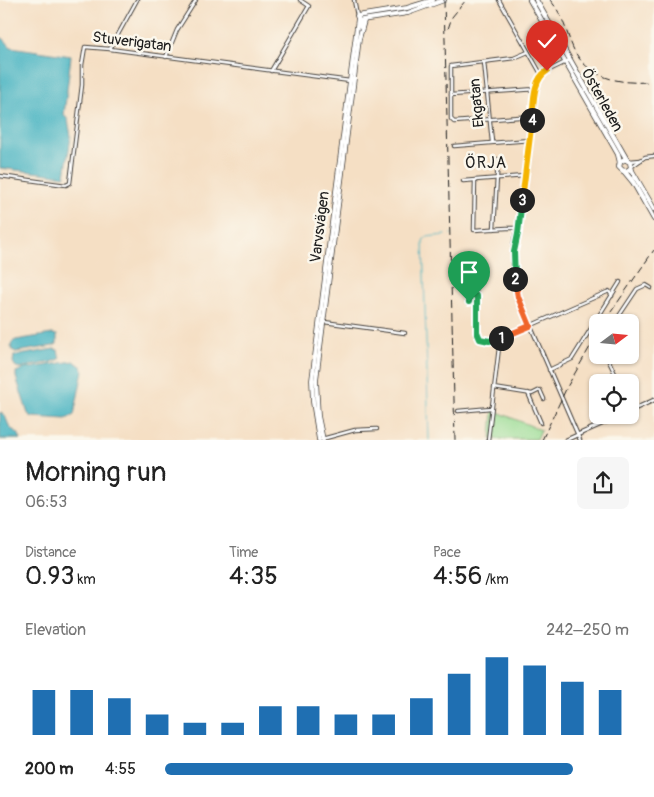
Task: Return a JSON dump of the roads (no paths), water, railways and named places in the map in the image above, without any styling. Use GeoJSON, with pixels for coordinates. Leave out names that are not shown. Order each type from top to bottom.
{"type":"FeatureCollection","features":[{"type":"Feature","properties":{"kind":"main road"},"geometry":{"type":"LineString","coordinates":[[358,17],[407,8],[433,0]]}},
{"type":"Feature","properties":{"kind":"main road"},"geometry":{"type":"LineString","coordinates":[[358,17],[364,21],[408,13],[444,0]]}},
{"type":"Feature","properties":{"kind":"main road","name":"Österleden"},"geometry":{"type":"LineString","coordinates":[[530,0],[628,160]]}},
{"type":"Feature","properties":{"kind":"main road","name":"Österleden"},"geometry":{"type":"LineString","coordinates":[[536,0],[619,156],[620,162]]}},
{"type":"Feature","properties":{"kind":"main road","name":"Varvsvägen"},"geometry":{"type":"LineString","coordinates":[[358,17],[360,22],[359,39]]}},
{"type":"Feature","properties":{"kind":"main road","name":"Varvsvägen"},"geometry":{"type":"LineString","coordinates":[[321,439],[313,402],[312,380],[352,81],[358,17]]}},
{"type":"Feature","properties":{"kind":"main road","name":"Varvsvägen"},"geometry":{"type":"LineString","coordinates":[[352,81],[364,21]]}},
{"type":"Feature","properties":{"kind":"main road"},"geometry":{"type":"LineString","coordinates":[[654,209],[628,160],[620,162],[620,168],[633,182],[654,219]]}},
{"type":"Feature","properties":{"kind":"main road"},"geometry":{"type":"LineString","coordinates":[[624,171],[628,171],[631,168]]}},
{"type":"Feature","properties":{"kind":"street"},"geometry":{"type":"LineString","coordinates":[[110,49],[137,0]]}},
{"type":"Feature","properties":{"kind":"street"},"geometry":{"type":"LineString","coordinates":[[166,56],[177,30],[196,0]]}},
{"type":"Feature","properties":{"kind":"street"},"geometry":{"type":"LineString","coordinates":[[270,71],[309,6],[300,0]]}},
{"type":"Feature","properties":{"kind":"street","name":"Varvsvägen"},"geometry":{"type":"LineString","coordinates":[[354,0],[358,17]]}},
{"type":"Feature","properties":{"kind":"street"},"geometry":{"type":"LineString","coordinates":[[499,0],[542,74]]}},
{"type":"Feature","properties":{"kind":"street","name":"Stuverigatan"},"geometry":{"type":"LineString","coordinates":[[0,176],[66,185],[70,183],[85,47],[352,81]]}},
{"type":"Feature","properties":{"kind":"street"},"geometry":{"type":"LineString","coordinates":[[528,52],[514,58],[451,66],[452,121],[533,116]]}},
{"type":"Feature","properties":{"kind":"street"},"geometry":{"type":"LineString","coordinates":[[567,60],[542,74],[537,81],[514,252],[515,283],[520,303],[580,440]]}},
{"type":"Feature","properties":{"kind":"street","name":"Ekgatan"},"geometry":{"type":"LineString","coordinates":[[484,62],[492,142]]}},
{"type":"Feature","properties":{"kind":"street"},"geometry":{"type":"LineString","coordinates":[[451,95],[536,89]]}},
{"type":"Feature","properties":{"kind":"street"},"geometry":{"type":"LineString","coordinates":[[454,146],[530,140]]}},
{"type":"Feature","properties":{"kind":"street"},"geometry":{"type":"LineString","coordinates":[[628,160],[641,160],[654,156]]}},
{"type":"Feature","properties":{"kind":"street"},"geometry":{"type":"LineString","coordinates":[[494,229],[498,159]]}},
{"type":"Feature","properties":{"kind":"street"},"geometry":{"type":"LineString","coordinates":[[631,168],[641,160]]}},
{"type":"Feature","properties":{"kind":"street"},"geometry":{"type":"LineString","coordinates":[[463,181],[525,176]]}},
{"type":"Feature","properties":{"kind":"street"},"geometry":{"type":"LineString","coordinates":[[475,180],[474,230],[518,228]]}},
{"type":"Feature","properties":{"kind":"street"},"geometry":{"type":"LineString","coordinates":[[549,370],[572,359],[620,282]]}},
{"type":"Feature","properties":{"kind":"street"},"geometry":{"type":"LineString","coordinates":[[620,314],[637,289],[646,285],[651,288]]}},
{"type":"Feature","properties":{"kind":"street"},"geometry":{"type":"LineString","coordinates":[[477,290],[477,332],[480,339],[489,341],[500,339],[607,292],[612,296]]}},
{"type":"Feature","properties":{"kind":"street"},"geometry":{"type":"LineString","coordinates":[[469,302],[470,294],[477,296]]}},
{"type":"Feature","properties":{"kind":"street"},"geometry":{"type":"LineString","coordinates":[[321,322],[405,333]]}},
{"type":"Feature","properties":{"kind":"street"},"geometry":{"type":"LineString","coordinates":[[488,440],[500,339]]}},
{"type":"Feature","properties":{"kind":"street"},"geometry":{"type":"LineString","coordinates":[[494,388],[532,394],[540,390],[544,399]]}},
{"type":"Feature","properties":{"kind":"street"},"geometry":{"type":"LineString","coordinates":[[528,393],[540,423]]}},
{"type":"Feature","properties":{"kind":"street"},"geometry":{"type":"LineString","coordinates":[[639,407],[654,400]]}},
{"type":"Feature","properties":{"kind":"street"},"geometry":{"type":"LineString","coordinates":[[458,411],[491,408]]}},
{"type":"Feature","properties":{"kind":"street"},"geometry":{"type":"LineString","coordinates":[[566,440],[602,424]]}},
{"type":"Feature","properties":{"kind":"street"},"geometry":{"type":"LineString","coordinates":[[321,439],[355,430],[377,429]]}},
{"type":"Feature","properties":{"kind":"water"},"geometry":{"type":"Polygon","coordinates":[[[0,37],[11,47],[71,56],[64,115],[68,120],[71,136],[65,176],[0,168],[0,37]]]}},
{"type":"Feature","properties":{"kind":"water"},"geometry":{"type":"Polygon","coordinates":[[[52,334],[57,335],[57,344],[53,346],[16,352],[12,350],[12,342],[16,340],[52,334]]]}},
{"type":"Feature","properties":{"kind":"water"},"geometry":{"type":"Polygon","coordinates":[[[54,349],[58,350],[60,359],[52,362],[19,368],[13,362],[14,356],[54,349]]]}},
{"type":"Feature","properties":{"kind":"water"},"geometry":{"type":"Polygon","coordinates":[[[74,361],[82,367],[83,371],[74,415],[66,419],[32,417],[28,414],[16,372],[23,369],[74,361]]]}},
{"type":"Feature","properties":{"kind":"water"},"geometry":{"type":"Polygon","coordinates":[[[0,412],[5,416],[10,428],[18,433],[21,439],[0,439],[0,412]]]}},
{"type":"Feature","properties":{"kind":"waterway"},"geometry":{"type":"LineString","coordinates":[[429,440],[423,241],[426,237],[445,235]]}},
{"type":"Feature","properties":{"kind":"railway"},"geometry":{"type":"LineString","coordinates":[[444,0],[455,440]]}},
{"type":"Feature","properties":{"kind":"railway"},"geometry":{"type":"LineString","coordinates":[[448,29],[452,17],[466,0]]}},
{"type":"Feature","properties":{"kind":"railway"},"geometry":{"type":"LineString","coordinates":[[550,0],[561,17],[573,48],[587,66],[595,72],[615,80],[649,82]]}},
{"type":"Feature","properties":{"kind":"railway"},"geometry":{"type":"LineString","coordinates":[[610,314],[654,250]]}},
{"type":"Feature","properties":{"kind":"railway"},"geometry":{"type":"LineString","coordinates":[[542,440],[567,387],[589,349]]}},
{"type":"Feature","properties":{"kind":"district","name":"ÖRJA"},"geometry":{"type":"Point","coordinates":[486,163]}}]}
